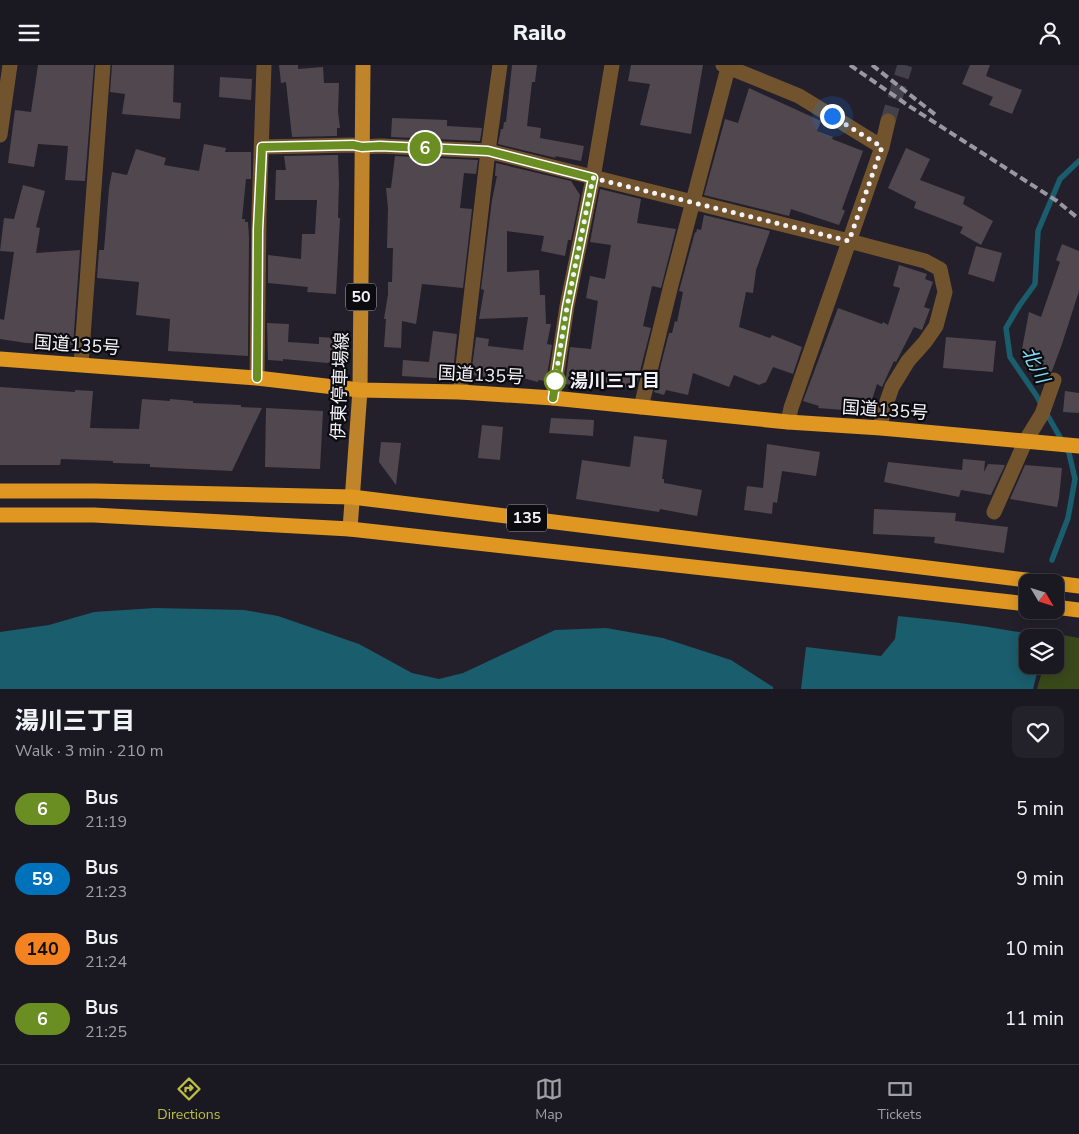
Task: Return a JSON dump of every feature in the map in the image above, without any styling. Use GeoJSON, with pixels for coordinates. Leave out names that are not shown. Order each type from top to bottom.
{"type":"FeatureCollection","features":[{"type":"Feature","properties":{"kind":"highway","name":"国道135号"},"geometry":{"type":"LineString","coordinates":[[0,359],[257,378],[360,389],[460,392],[553,398],[788,422],[881,428],[1079,446]]}},
{"type":"Feature","properties":{"kind":"highway","name":"135"},"geometry":{"type":"LineString","coordinates":[[0,491],[95,491],[352,497],[1019,579]]}},
{"type":"Feature","properties":{"kind":"highway","name":"135"},"geometry":{"type":"LineString","coordinates":[[0,515],[94,515],[350,529],[1019,603]]}},
{"type":"Feature","properties":{"kind":"highway"},"geometry":{"type":"LineString","coordinates":[[1064,584],[1079,586]]}},
{"type":"Feature","properties":{"kind":"highway"},"geometry":{"type":"LineString","coordinates":[[1064,608],[1079,610]]}},
{"type":"Feature","properties":{"kind":"main road","name":"伊東停車場線"},"geometry":{"type":"LineString","coordinates":[[350,529],[360,389],[363,65]]}},
{"type":"Feature","properties":{"kind":"street"},"geometry":{"type":"LineString","coordinates":[[0,135],[10,65]]}},
{"type":"Feature","properties":{"kind":"street"},"geometry":{"type":"LineString","coordinates":[[81,364],[103,65]]}},
{"type":"Feature","properties":{"kind":"street"},"geometry":{"type":"LineString","coordinates":[[257,378],[264,65]]}},
{"type":"Feature","properties":{"kind":"street"},"geometry":{"type":"LineString","coordinates":[[460,392],[500,65]]}},
{"type":"Feature","properties":{"kind":"street"},"geometry":{"type":"LineString","coordinates":[[553,398],[567,307],[593,178],[612,65]]}},
{"type":"Feature","properties":{"kind":"street"},"geometry":{"type":"LineString","coordinates":[[641,407],[726,66],[799,96],[882,147]]}},
{"type":"Feature","properties":{"kind":"street"},"geometry":{"type":"LineString","coordinates":[[788,422],[790,408],[882,147],[888,121]]}},
{"type":"Feature","properties":{"kind":"street"},"geometry":{"type":"LineString","coordinates":[[262,147],[353,145],[362,147],[380,146],[488,151],[925,261],[940,269],[945,292],[936,326],[908,361],[892,387],[882,416],[881,428]]}},
{"type":"Feature","properties":{"kind":"street"},"geometry":{"type":"LineString","coordinates":[[994,512],[1026,440],[1042,413],[1054,380]]}},
{"type":"Feature","properties":{"kind":"green space"},"geometry":{"type":"Polygon","coordinates":[[[1064,635],[1079,638],[1079,689],[1037,689],[1041,674],[1064,674],[1064,635]]]}},
{"type":"Feature","properties":{"kind":"water"},"geometry":{"type":"Polygon","coordinates":[[[155,608],[244,610],[278,616],[359,644],[412,673],[439,679],[463,673],[555,630],[606,628],[663,638],[731,660],[773,687],[773,689],[0,689],[0,632],[49,625],[94,612],[155,608]]]}},
{"type":"Feature","properties":{"kind":"water"},"geometry":{"type":"Polygon","coordinates":[[[898,616],[1019,632],[1019,674],[1037,674],[1033,689],[801,689],[806,647],[881,656],[895,639],[898,616]]]}},
{"type":"Feature","properties":{"kind":"building"},"geometry":{"type":"Polygon","coordinates":[[[38,65],[94,65],[85,181],[65,180],[68,146],[38,144],[34,167],[8,163],[15,110],[31,112],[38,65]]]}},
{"type":"Feature","properties":{"kind":"building"},"geometry":{"type":"Polygon","coordinates":[[[112,65],[174,65],[173,102],[181,103],[180,119],[122,114],[125,94],[110,92],[112,65]]]}},
{"type":"Feature","properties":{"kind":"building"},"geometry":{"type":"Polygon","coordinates":[[[279,65],[298,65],[298,69],[323,67],[324,83],[339,83],[338,112],[340,128],[337,128],[337,136],[292,137],[286,82],[281,83],[279,65]]]}},
{"type":"Feature","properties":{"kind":"building"},"geometry":{"type":"Polygon","coordinates":[[[512,65],[537,65],[535,82],[532,82],[527,126],[541,128],[540,138],[584,146],[581,161],[555,156],[556,158],[498,144],[501,129],[503,129],[504,122],[506,122],[512,65]]]}},
{"type":"Feature","properties":{"kind":"building"},"geometry":{"type":"Polygon","coordinates":[[[631,65],[703,65],[691,134],[640,125],[650,84],[628,81],[631,65]]]}},
{"type":"Feature","properties":{"kind":"building"},"geometry":{"type":"Polygon","coordinates":[[[970,65],[990,65],[986,76],[1022,90],[1012,114],[989,105],[993,97],[962,84],[970,65]]]}},
{"type":"Feature","properties":{"kind":"building"},"geometry":{"type":"Polygon","coordinates":[[[220,77],[252,79],[251,100],[219,97],[220,77]]]}},
{"type":"Feature","properties":{"kind":"building"},"geometry":{"type":"Polygon","coordinates":[[[749,88],[821,121],[817,131],[863,151],[842,209],[845,211],[839,225],[791,209],[789,216],[704,195],[725,119],[738,123],[749,88]]]}},
{"type":"Feature","properties":{"kind":"building"},"geometry":{"type":"Polygon","coordinates":[[[392,118],[447,120],[447,126],[482,128],[480,141],[391,137],[392,118]]]}},
{"type":"Feature","properties":{"kind":"building"},"geometry":{"type":"Polygon","coordinates":[[[204,144],[226,148],[225,152],[251,152],[251,179],[246,179],[242,219],[248,222],[249,238],[248,356],[168,351],[170,319],[136,315],[139,282],[97,278],[99,250],[104,250],[112,172],[127,175],[136,149],[166,158],[164,165],[199,171],[204,144]]]}},
{"type":"Feature","properties":{"kind":"building"},"geometry":{"type":"Polygon","coordinates":[[[906,148],[930,159],[920,180],[965,197],[963,204],[993,221],[981,245],[960,233],[963,227],[914,208],[916,202],[888,188],[906,148]]]}},
{"type":"Feature","properties":{"kind":"building"},"geometry":{"type":"Polygon","coordinates":[[[338,155],[338,218],[340,218],[336,294],[307,292],[308,287],[268,283],[268,255],[301,259],[302,234],[315,234],[317,200],[275,200],[276,170],[286,170],[284,156],[338,155]]]}},
{"type":"Feature","properties":{"kind":"building"},"geometry":{"type":"Polygon","coordinates":[[[395,156],[478,160],[476,174],[464,173],[460,208],[472,209],[463,288],[422,284],[416,324],[402,321],[401,348],[384,347],[386,319],[384,319],[388,282],[392,282],[393,248],[387,248],[388,208],[386,188],[391,188],[395,156]]]}},
{"type":"Feature","properties":{"kind":"building"},"geometry":{"type":"Polygon","coordinates":[[[496,163],[571,181],[580,195],[571,240],[568,240],[565,256],[541,251],[544,236],[507,231],[507,272],[539,270],[540,295],[545,295],[546,324],[551,324],[547,344],[552,345],[546,381],[538,380],[538,382],[511,375],[510,380],[471,375],[476,337],[489,339],[488,346],[523,350],[528,317],[479,319],[484,290],[481,289],[492,200],[497,176],[495,176],[496,163]]]}},
{"type":"Feature","properties":{"kind":"building"},"geometry":{"type":"Polygon","coordinates":[[[23,185],[45,191],[36,227],[40,228],[36,253],[80,250],[73,345],[26,343],[0,339],[0,319],[4,320],[14,252],[0,251],[4,218],[14,219],[23,185]]]}},
{"type":"Feature","properties":{"kind":"building"},"geometry":{"type":"Polygon","coordinates":[[[600,189],[641,199],[637,223],[676,229],[661,288],[652,286],[643,326],[651,328],[636,387],[633,389],[582,377],[581,386],[565,384],[570,347],[591,349],[598,301],[586,298],[590,276],[605,279],[611,245],[590,242],[600,189]]]}},
{"type":"Feature","properties":{"kind":"building"},"geometry":{"type":"Polygon","coordinates":[[[704,215],[770,231],[756,270],[753,293],[746,292],[739,327],[770,338],[772,335],[802,347],[793,374],[773,367],[766,382],[759,385],[734,375],[729,387],[693,373],[688,395],[666,390],[664,395],[654,392],[669,333],[672,333],[675,321],[677,322],[683,292],[679,291],[695,232],[697,229],[701,230],[704,215]]]}},
{"type":"Feature","properties":{"kind":"building"},"geometry":{"type":"Polygon","coordinates":[[[1062,244],[1079,251],[1079,291],[1052,371],[1047,374],[1027,366],[1032,353],[1022,349],[1029,312],[1041,317],[1060,262],[1056,260],[1062,244]]]}},
{"type":"Feature","properties":{"kind":"building"},"geometry":{"type":"Polygon","coordinates":[[[976,246],[1002,253],[994,282],[968,274],[976,246]]]}},
{"type":"Feature","properties":{"kind":"building"},"geometry":{"type":"Polygon","coordinates":[[[899,265],[927,274],[925,279],[933,282],[924,307],[930,309],[922,330],[914,327],[896,362],[894,361],[882,387],[877,384],[869,409],[844,402],[844,410],[818,408],[819,406],[803,401],[838,308],[888,325],[900,288],[893,286],[899,265]]]}},
{"type":"Feature","properties":{"kind":"building"},"geometry":{"type":"Polygon","coordinates":[[[267,323],[289,324],[288,342],[319,344],[319,337],[337,338],[336,357],[328,363],[283,359],[283,361],[268,360],[267,323]]]}},
{"type":"Feature","properties":{"kind":"building"},"geometry":{"type":"Polygon","coordinates":[[[433,331],[457,334],[453,372],[450,372],[450,379],[402,376],[403,360],[429,362],[433,331]]]}},
{"type":"Feature","properties":{"kind":"building"},"geometry":{"type":"Polygon","coordinates":[[[946,337],[996,341],[993,372],[943,368],[946,337]]]}},
{"type":"Feature","properties":{"kind":"building"},"geometry":{"type":"Polygon","coordinates":[[[0,387],[75,392],[75,390],[93,391],[90,428],[139,429],[142,399],[170,401],[170,399],[193,401],[193,403],[262,408],[232,471],[150,467],[150,464],[61,459],[60,465],[0,465],[0,387]]]}},
{"type":"Feature","properties":{"kind":"building"},"geometry":{"type":"Polygon","coordinates":[[[1065,391],[1079,393],[1079,413],[1063,412],[1065,391]]]}},
{"type":"Feature","properties":{"kind":"building"},"geometry":{"type":"Polygon","coordinates":[[[266,408],[323,411],[320,469],[265,467],[266,408]]]}},
{"type":"Feature","properties":{"kind":"building"},"geometry":{"type":"Polygon","coordinates":[[[551,418],[594,420],[593,436],[549,433],[551,418]]]}},
{"type":"Feature","properties":{"kind":"building"},"geometry":{"type":"Polygon","coordinates":[[[482,425],[503,427],[500,460],[478,458],[482,425]]]}},
{"type":"Feature","properties":{"kind":"building"},"geometry":{"type":"Polygon","coordinates":[[[634,436],[667,440],[662,479],[664,479],[664,483],[702,490],[697,516],[660,509],[659,512],[576,499],[582,460],[630,467],[634,436]]]}},
{"type":"Feature","properties":{"kind":"building"},"geometry":{"type":"Polygon","coordinates":[[[381,442],[401,443],[396,485],[379,462],[381,442]]]}},
{"type":"Feature","properties":{"kind":"building"},"geometry":{"type":"Polygon","coordinates":[[[767,444],[820,452],[816,476],[782,471],[777,503],[773,502],[772,514],[744,510],[747,486],[763,488],[767,444]]]}},
{"type":"Feature","properties":{"kind":"building"},"geometry":{"type":"Polygon","coordinates":[[[963,459],[985,461],[984,472],[988,464],[1005,465],[991,495],[961,490],[959,497],[884,482],[888,462],[962,470],[963,459]]]}},
{"type":"Feature","properties":{"kind":"building"},"geometry":{"type":"Polygon","coordinates":[[[1025,465],[1062,468],[1057,507],[1010,499],[1025,465]]]}},
{"type":"Feature","properties":{"kind":"building"},"geometry":{"type":"Polygon","coordinates":[[[874,509],[956,513],[955,521],[1008,527],[1004,553],[934,543],[935,537],[873,534],[874,509]]]}},
{"type":"Feature","properties":{"kind":"waterway","name":"北川"},"geometry":{"type":"LineString","coordinates":[[1052,560],[1068,518],[1075,479],[1069,453],[1036,395],[1010,357],[1006,328],[1035,284],[1038,231],[1060,179],[1079,161]]}},
{"type":"Feature","properties":{"kind":"tunnel"},"geometry":{"type":"LineString","coordinates":[[888,121],[905,65]]}},
{"type":"Feature","properties":{"kind":"railway"},"geometry":{"type":"LineString","coordinates":[[850,65],[909,106],[1057,201],[1079,219]]}},
{"type":"Feature","properties":{"kind":"railway"},"geometry":{"type":"LineString","coordinates":[[872,65],[937,116]]}},
{"type":"Feature","properties":{"kind":"bus line","name":"6"},"geometry":{"type":"LineString","coordinates":[[257,378],[258,230],[262,147],[353,145],[362,147],[380,146],[488,151],[593,178],[567,307],[553,398]]}},
{"type":"Feature","properties":{"kind":"place","name":"湯川三丁目"},"geometry":{"type":"Point","coordinates":[555,381]}},
{"type":"Feature","properties":{"kind":"route"},"geometry":{"type":"LineString","coordinates":[[555,381],[567,307],[593,178],[849,241],[882,147],[832,116]]}}]}
